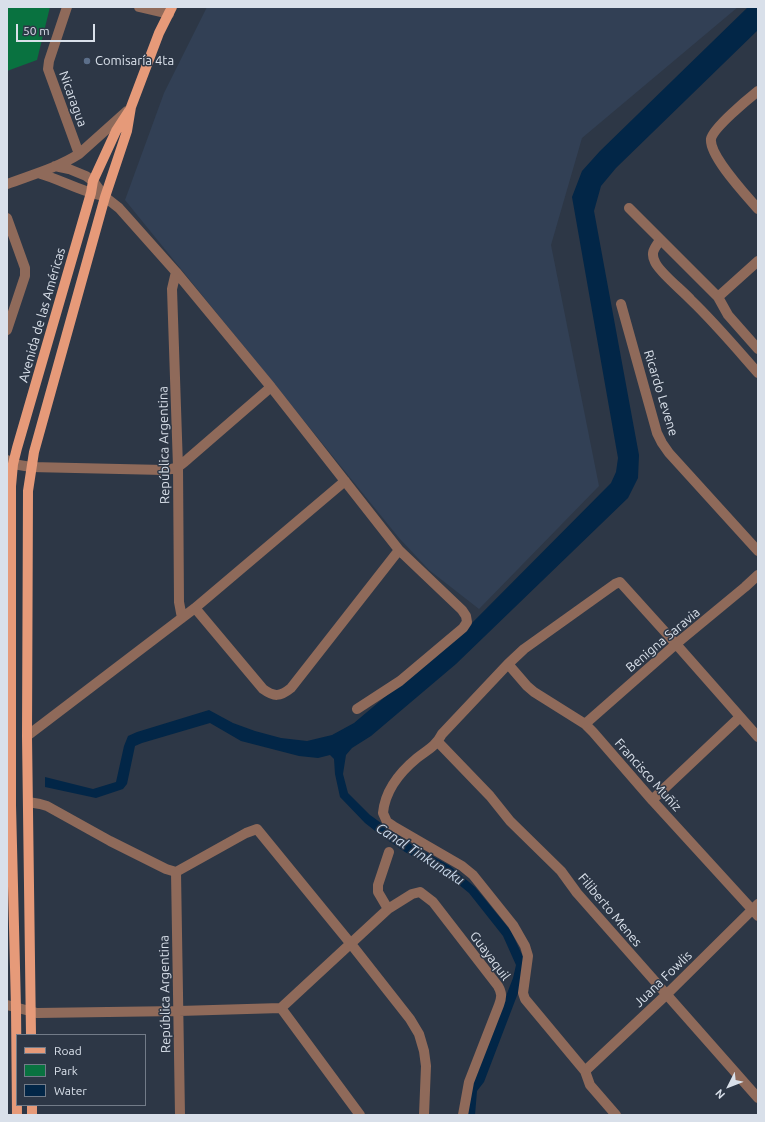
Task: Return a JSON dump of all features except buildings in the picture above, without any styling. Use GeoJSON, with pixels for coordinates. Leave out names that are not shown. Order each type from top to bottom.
{"type":"FeatureCollection","features":[{"type":"Feature","properties":{"kind":"main road","name":"Avenida de las Américas"},"geometry":{"type":"LineString","coordinates":[[31,1034],[27,736],[28,491],[31,467],[105,197],[128,131],[132,107],[159,33],[170,10]]}},
{"type":"Feature","properties":{"kind":"main road","name":"Avenida de las Américas"},"geometry":{"type":"LineString","coordinates":[[16,1093],[12,1007],[9,806],[10,462],[17,448],[93,182],[116,131],[132,107]]}},
{"type":"Feature","properties":{"kind":"main road"},"geometry":{"type":"LineString","coordinates":[[9,776],[27,768]]}},
{"type":"Feature","properties":{"kind":"main road"},"geometry":{"type":"LineString","coordinates":[[9,806],[28,802]]}},
{"type":"Feature","properties":{"kind":"street","name":"Nicaragua"},"geometry":{"type":"LineString","coordinates":[[67,7],[49,61],[48,69],[79,154]]}},
{"type":"Feature","properties":{"kind":"street"},"geometry":{"type":"LineString","coordinates":[[139,7],[170,10]]}},
{"type":"Feature","properties":{"kind":"street"},"geometry":{"type":"LineString","coordinates":[[758,91],[716,129],[711,138],[712,147],[720,163],[758,209]]}},
{"type":"Feature","properties":{"kind":"street"},"geometry":{"type":"LineString","coordinates":[[7,184],[55,166],[79,154],[132,107]]}},
{"type":"Feature","properties":{"kind":"street"},"geometry":{"type":"LineString","coordinates":[[55,166],[86,176],[105,197],[119,208],[176,272],[271,388],[399,550],[462,610],[466,616],[467,622],[463,628],[400,681],[357,709]]}},
{"type":"Feature","properties":{"kind":"street"},"geometry":{"type":"LineString","coordinates":[[38,173],[105,197]]}},
{"type":"Feature","properties":{"kind":"street"},"geometry":{"type":"LineString","coordinates":[[629,208],[718,296],[728,315],[758,349]]}},
{"type":"Feature","properties":{"kind":"street"},"geometry":{"type":"LineString","coordinates":[[7,218],[25,268],[25,276],[7,330]]}},
{"type":"Feature","properties":{"kind":"street"},"geometry":{"type":"LineString","coordinates":[[660,240],[653,250],[655,263],[659,269],[702,311],[758,373]]}},
{"type":"Feature","properties":{"kind":"street"},"geometry":{"type":"LineString","coordinates":[[718,296],[758,261]]}},
{"type":"Feature","properties":{"kind":"street","name":"República Argentina"},"geometry":{"type":"LineString","coordinates":[[176,272],[172,289],[178,467],[179,602],[182,618]]}},
{"type":"Feature","properties":{"kind":"street","name":"Ricardo Levene"},"geometry":{"type":"LineString","coordinates":[[621,304],[657,433],[662,443],[758,551]]}},
{"type":"Feature","properties":{"kind":"street"},"geometry":{"type":"LineString","coordinates":[[10,462],[31,467],[164,470],[178,467],[271,388]]}},
{"type":"Feature","properties":{"kind":"street"},"geometry":{"type":"LineString","coordinates":[[27,736],[195,608],[345,481]]}},
{"type":"Feature","properties":{"kind":"street"},"geometry":{"type":"LineString","coordinates":[[195,608],[263,689],[268,693],[279,696],[291,688],[399,550]]}},
{"type":"Feature","properties":{"kind":"street","name":"Benigna Saravia"},"geometry":{"type":"LineString","coordinates":[[585,724],[676,644],[758,575]]}},
{"type":"Feature","properties":{"kind":"street"},"geometry":{"type":"LineString","coordinates":[[616,1115],[590,1085],[585,1071],[525,998],[524,993],[528,956],[521,936],[473,875],[462,866],[387,822],[383,813],[386,796],[406,768],[415,759],[438,742],[442,734],[524,649],[615,584],[620,582],[758,737]]}},
{"type":"Feature","properties":{"kind":"street","name":"Francisco Muñiz"},"geometry":{"type":"LineString","coordinates":[[508,664],[534,692],[585,724],[652,800],[756,910]]}},
{"type":"Feature","properties":{"kind":"street"},"geometry":{"type":"LineString","coordinates":[[652,800],[740,717]]}},
{"type":"Feature","properties":{"kind":"street","name":"Filiberto Menes"},"geometry":{"type":"LineString","coordinates":[[438,742],[490,796],[510,821],[561,871],[578,893],[758,1098]]}},
{"type":"Feature","properties":{"kind":"street"},"geometry":{"type":"LineString","coordinates":[[28,802],[47,806],[110,841],[166,869],[176,872],[246,833],[257,829],[351,944],[410,1019],[419,1034],[424,1051],[426,1066],[424,1115]]}},
{"type":"Feature","properties":{"kind":"street"},"geometry":{"type":"LineString","coordinates":[[12,1007],[37,1013],[281,1008],[388,909],[378,892],[378,886],[389,852]]}},
{"type":"Feature","properties":{"kind":"street","name":"República Argentina"},"geometry":{"type":"LineString","coordinates":[[176,872],[180,1115]]}},
{"type":"Feature","properties":{"kind":"street","name":"Guayaquil"},"geometry":{"type":"LineString","coordinates":[[388,909],[412,894],[420,892],[433,902],[502,993],[502,999],[469,1082],[463,1115]]}},
{"type":"Feature","properties":{"kind":"street","name":"Juana Fowlis"},"geometry":{"type":"LineString","coordinates":[[585,1071],[756,910]]}},
{"type":"Feature","properties":{"kind":"street"},"geometry":{"type":"LineString","coordinates":[[281,1008],[360,1115]]}},
{"type":"Feature","properties":{"kind":"shaded area"},"geometry":{"type":"Polygon","coordinates":[[[207,7],[738,7],[582,138],[551,245],[599,486],[479,609],[429,570],[399,538],[125,200],[164,93],[207,7]]]}},
{"type":"Feature","properties":{"kind":"green space"},"geometry":{"type":"Polygon","coordinates":[[[7,7],[50,7],[37,60],[7,71],[7,7]]]}},
{"type":"Feature","properties":{"kind":"water","name":"Canal Tinkunaku"},"geometry":{"type":"Polygon","coordinates":[[[748,7],[758,7],[758,30],[616,168],[601,186],[594,211],[639,455],[638,478],[628,498],[456,664],[371,736],[352,748],[346,755],[343,774],[348,793],[370,815],[409,843],[450,866],[475,887],[511,931],[524,959],[523,977],[518,993],[484,1082],[477,1091],[475,1115],[468,1115],[470,1089],[513,978],[516,965],[503,936],[469,893],[447,875],[405,852],[383,837],[365,823],[340,797],[335,774],[334,759],[330,755],[318,758],[299,756],[241,741],[210,723],[135,746],[127,784],[123,789],[96,798],[45,787],[45,777],[93,789],[116,782],[124,746],[128,736],[209,710],[233,723],[281,738],[307,741],[332,735],[354,723],[469,626],[611,483],[616,472],[618,458],[572,197],[582,171],[600,151],[748,7]]]}},
{"type":"Feature","properties":{"kind":"place","name":"Comisaría 4ta"},"geometry":{"type":"Point","coordinates":[87,61]}}]}
